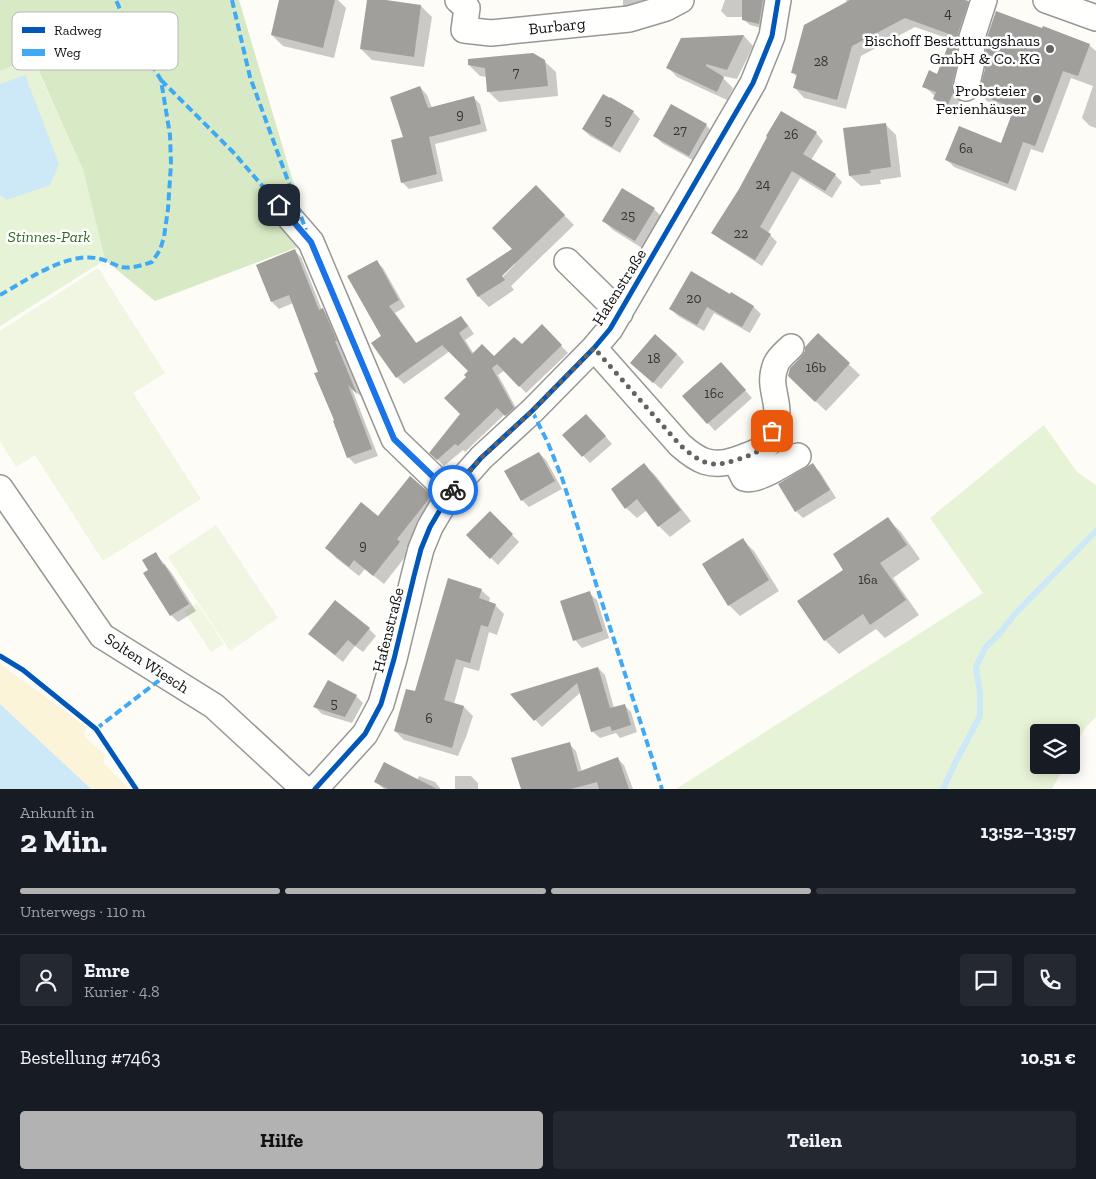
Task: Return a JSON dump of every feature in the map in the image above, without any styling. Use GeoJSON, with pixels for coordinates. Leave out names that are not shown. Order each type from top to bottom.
{"type":"FeatureCollection","features":[{"type":"Feature","properties":{"kind":"street","name":"Burbarg"},"geometry":{"type":"LineString","coordinates":[[458,0],[467,8],[464,30],[491,33],[630,19],[666,8],[681,0]]}},
{"type":"Feature","properties":{"kind":"street","name":"Hafenstraße"},"geometry":{"type":"LineString","coordinates":[[315,789],[365,734],[381,704],[421,549],[430,527],[450,493],[481,458],[532,411],[594,348],[620,314],[753,83],[772,36],[778,0]]}},
{"type":"Feature","properties":{"kind":"street"},"geometry":{"type":"LineString","coordinates":[[966,88],[971,66],[972,37],[984,0]]}},
{"type":"Feature","properties":{"kind":"street"},"geometry":{"type":"LineString","coordinates":[[1048,0],[1096,18]]}},
{"type":"Feature","properties":{"kind":"street"},"geometry":{"type":"LineString","coordinates":[[279,205],[311,242],[394,439],[450,493]]}},
{"type":"Feature","properties":{"kind":"street"},"geometry":{"type":"LineString","coordinates":[[567,261],[620,314]]}},
{"type":"Feature","properties":{"kind":"street"},"geometry":{"type":"LineString","coordinates":[[594,348],[680,445],[691,455],[708,463],[721,464],[751,454],[768,445],[777,413],[772,385],[774,372],[777,362],[791,347]]}},
{"type":"Feature","properties":{"kind":"street"},"geometry":{"type":"LineString","coordinates":[[735,460],[744,478],[749,480],[798,456]]}},
{"type":"Feature","properties":{"kind":"street","name":"Solten Wiesch"},"geometry":{"type":"LineString","coordinates":[[0,488],[102,636],[214,706],[304,789]]}},
{"type":"Feature","properties":{"kind":"green space"},"geometry":{"type":"Polygon","coordinates":[[[0,0],[239,0],[311,242],[155,301],[105,260],[83,170],[38,70],[178,70],[178,12],[12,12],[12,66],[0,71],[0,0]]]}},
{"type":"Feature","properties":{"kind":"green space","name":"Stinnes-Park"},"geometry":{"type":"Polygon","coordinates":[[[12,66],[12,70],[38,70],[83,170],[105,260],[0,326],[0,71],[12,66]]]}},
{"type":"Feature","properties":{"kind":"green space"},"geometry":{"type":"Polygon","coordinates":[[[98,268],[165,373],[133,393],[201,499],[103,561],[35,455],[16,467],[0,441],[0,331],[98,268]]]}},
{"type":"Feature","properties":{"kind":"green space"},"geometry":{"type":"Polygon","coordinates":[[[1044,425],[1077,472],[1096,485],[1096,717],[1085,728],[1080,737],[1080,724],[1030,724],[1030,774],[1060,774],[1052,789],[676,789],[983,593],[930,518],[1044,425]]]}},
{"type":"Feature","properties":{"kind":"green space"},"geometry":{"type":"Polygon","coordinates":[[[216,525],[278,618],[230,651],[168,557],[216,525]]]}},
{"type":"Feature","properties":{"kind":"green space"},"geometry":{"type":"Polygon","coordinates":[[[197,603],[224,644],[211,652],[184,611],[197,603]]]}},
{"type":"Feature","properties":{"kind":"sand"},"geometry":{"type":"Polygon","coordinates":[[[0,664],[87,727],[83,735],[105,755],[104,763],[129,789],[91,789],[0,704],[0,664]]]}},
{"type":"Feature","properties":{"kind":"water"},"geometry":{"type":"Polygon","coordinates":[[[25,75],[59,164],[50,185],[7,200],[0,195],[0,84],[25,75]]]}},
{"type":"Feature","properties":{"kind":"water"},"geometry":{"type":"Polygon","coordinates":[[[0,704],[91,789],[0,789],[0,704]]]}},
{"type":"Feature","properties":{"kind":"building"},"geometry":{"type":"Polygon","coordinates":[[[279,0],[335,0],[323,48],[271,35],[279,0]]]}},
{"type":"Feature","properties":{"kind":"building"},"geometry":{"type":"Polygon","coordinates":[[[367,0],[386,0],[421,5],[414,57],[360,49],[367,0]]]}},
{"type":"Feature","properties":{"kind":"building"},"geometry":{"type":"Polygon","coordinates":[[[742,0],[763,0],[759,24],[742,20],[742,0]]]}},
{"type":"Feature","properties":{"kind":"building"},"geometry":{"type":"Polygon","coordinates":[[[850,0],[969,1],[958,33],[957,64],[952,85],[953,93],[948,105],[933,99],[936,92],[922,87],[929,70],[937,74],[952,35],[905,18],[852,46],[837,100],[793,88],[797,74],[791,73],[804,25],[850,0]]]}},
{"type":"Feature","properties":{"kind":"building"},"geometry":{"type":"Polygon","coordinates":[[[996,11],[1090,44],[1078,76],[1063,71],[1035,146],[1023,142],[1008,184],[945,160],[959,126],[1001,143],[1014,108],[978,94],[985,69],[986,40],[996,11]]]}},
{"type":"Feature","properties":{"kind":"building"},"geometry":{"type":"Polygon","coordinates":[[[744,35],[727,70],[706,64],[706,66],[724,77],[717,92],[666,68],[681,38],[744,35]]]}},
{"type":"Feature","properties":{"kind":"building"},"geometry":{"type":"Polygon","coordinates":[[[533,53],[545,60],[548,86],[487,92],[485,68],[468,65],[468,59],[533,53]]]}},
{"type":"Feature","properties":{"kind":"building"},"geometry":{"type":"Polygon","coordinates":[[[420,86],[428,108],[474,96],[481,124],[429,137],[437,174],[401,183],[391,140],[403,137],[390,97],[420,86]]]}},
{"type":"Feature","properties":{"kind":"building"},"geometry":{"type":"Polygon","coordinates":[[[603,94],[634,111],[612,147],[582,129],[603,94]]]}},
{"type":"Feature","properties":{"kind":"building"},"geometry":{"type":"Polygon","coordinates":[[[671,104],[707,124],[689,156],[653,136],[671,104]]]}},
{"type":"Feature","properties":{"kind":"building"},"geometry":{"type":"Polygon","coordinates":[[[781,111],[817,132],[803,154],[836,174],[825,191],[792,171],[760,227],[771,234],[755,260],[711,233],[739,189],[781,111]]]}},
{"type":"Feature","properties":{"kind":"building"},"geometry":{"type":"Polygon","coordinates":[[[886,123],[891,167],[870,170],[871,173],[849,176],[843,128],[886,123]]]}},
{"type":"Feature","properties":{"kind":"building"},"geometry":{"type":"Polygon","coordinates":[[[536,185],[565,215],[502,276],[505,280],[478,297],[466,279],[512,249],[492,228],[536,185]]]}},
{"type":"Feature","properties":{"kind":"building"},"geometry":{"type":"Polygon","coordinates":[[[622,188],[655,208],[635,241],[602,221],[622,188]]]}},
{"type":"Feature","properties":{"kind":"building"},"geometry":{"type":"Polygon","coordinates":[[[295,249],[319,310],[323,308],[337,341],[335,341],[357,394],[348,385],[372,449],[347,458],[334,420],[314,373],[318,372],[289,295],[271,302],[256,265],[295,249]]]}},
{"type":"Feature","properties":{"kind":"building"},"geometry":{"type":"Polygon","coordinates":[[[377,260],[399,300],[389,306],[416,343],[461,316],[468,326],[459,333],[472,354],[482,344],[494,356],[514,337],[522,344],[542,324],[562,345],[519,387],[497,364],[492,368],[514,408],[505,416],[497,408],[458,446],[455,444],[437,460],[429,453],[460,414],[444,398],[466,377],[464,375],[468,371],[442,345],[396,378],[371,343],[381,336],[347,276],[377,260]]]}},
{"type":"Feature","properties":{"kind":"building"},"geometry":{"type":"Polygon","coordinates":[[[691,271],[754,306],[742,327],[707,307],[697,325],[669,309],[691,271]]]}},
{"type":"Feature","properties":{"kind":"building"},"geometry":{"type":"Polygon","coordinates":[[[818,333],[850,363],[815,402],[788,376],[790,368],[801,357],[805,347],[818,333]]]}},
{"type":"Feature","properties":{"kind":"building"},"geometry":{"type":"Polygon","coordinates":[[[655,334],[677,354],[653,383],[630,363],[655,334]]]}},
{"type":"Feature","properties":{"kind":"building"},"geometry":{"type":"Polygon","coordinates":[[[721,362],[746,390],[707,424],[682,396],[721,362]]]}},
{"type":"Feature","properties":{"kind":"building"},"geometry":{"type":"Polygon","coordinates":[[[586,414],[606,436],[582,457],[562,435],[586,414]]]}},
{"type":"Feature","properties":{"kind":"building"},"geometry":{"type":"Polygon","coordinates":[[[539,452],[555,481],[521,501],[504,471],[539,452]]]}},
{"type":"Feature","properties":{"kind":"building"},"geometry":{"type":"Polygon","coordinates":[[[644,463],[681,510],[658,527],[637,499],[625,509],[611,489],[644,463]]]}},
{"type":"Feature","properties":{"kind":"building"},"geometry":{"type":"Polygon","coordinates":[[[813,463],[830,490],[795,512],[778,484],[813,463]]]}},
{"type":"Feature","properties":{"kind":"building"},"geometry":{"type":"Polygon","coordinates":[[[410,476],[432,495],[397,539],[400,542],[373,576],[354,560],[349,567],[325,548],[361,502],[378,516],[410,476]]]}},
{"type":"Feature","properties":{"kind":"building"},"geometry":{"type":"Polygon","coordinates":[[[490,511],[513,534],[490,559],[466,535],[490,511]]]}},
{"type":"Feature","properties":{"kind":"building"},"geometry":{"type":"Polygon","coordinates":[[[888,517],[907,545],[880,563],[906,600],[870,625],[863,614],[824,641],[797,601],[843,570],[833,554],[888,517]]]}},
{"type":"Feature","properties":{"kind":"building"},"geometry":{"type":"Polygon","coordinates":[[[743,538],[769,580],[728,606],[702,564],[743,538]]]}},
{"type":"Feature","properties":{"kind":"building"},"geometry":{"type":"Polygon","coordinates":[[[156,552],[189,604],[170,616],[143,573],[148,570],[142,560],[156,552]]]}},
{"type":"Feature","properties":{"kind":"building"},"geometry":{"type":"Polygon","coordinates":[[[448,578],[482,589],[479,598],[496,604],[488,627],[481,625],[470,663],[456,659],[444,700],[464,706],[452,748],[394,731],[406,689],[415,691],[448,578]]]}},
{"type":"Feature","properties":{"kind":"building"},"geometry":{"type":"Polygon","coordinates":[[[590,591],[603,631],[573,641],[560,601],[590,591]]]}},
{"type":"Feature","properties":{"kind":"building"},"geometry":{"type":"Polygon","coordinates":[[[335,600],[370,628],[355,646],[348,640],[335,655],[308,634],[335,600]]]}},
{"type":"Feature","properties":{"kind":"building"},"geometry":{"type":"Polygon","coordinates":[[[598,667],[610,708],[625,704],[631,725],[612,731],[610,726],[591,732],[577,683],[534,721],[510,694],[598,667]]]}},
{"type":"Feature","properties":{"kind":"building"},"geometry":{"type":"Polygon","coordinates":[[[328,680],[357,695],[345,717],[313,707],[328,680]]]}},
{"type":"Feature","properties":{"kind":"building"},"geometry":{"type":"Polygon","coordinates":[[[570,742],[578,772],[618,757],[629,789],[599,789],[597,782],[571,789],[521,789],[511,758],[570,742]]]}},
{"type":"Feature","properties":{"kind":"building"},"geometry":{"type":"Polygon","coordinates":[[[384,762],[437,789],[388,789],[374,782],[384,762]]]}},
{"type":"Feature","properties":{"kind":"waterway"},"geometry":{"type":"LineString","coordinates":[[943,789],[980,716],[980,694],[976,667],[985,648],[1015,614],[1096,531]]}},
{"type":"Feature","properties":{"kind":"marked path"},"geometry":{"type":"LineString","coordinates":[[116,0],[121,12]]}},
{"type":"Feature","properties":{"kind":"marked path"},"geometry":{"type":"LineString","coordinates":[[232,0],[250,77],[306,230]]}},
{"type":"Feature","properties":{"kind":"marked path"},"geometry":{"type":"LineString","coordinates":[[0,295],[46,269],[72,260],[96,258],[122,267],[133,267],[152,262],[160,250],[164,237],[171,164],[170,135],[161,80],[155,70]]}},
{"type":"Feature","properties":{"kind":"marked path"},"geometry":{"type":"LineString","coordinates":[[161,80],[233,152],[279,205]]}},
{"type":"Feature","properties":{"kind":"marked path"},"geometry":{"type":"LineString","coordinates":[[532,411],[548,443],[562,478],[662,789]]}},
{"type":"Feature","properties":{"kind":"marked path"},"geometry":{"type":"LineString","coordinates":[[96,729],[166,675]]}},
{"type":"Feature","properties":{"kind":"cycle path"},"geometry":{"type":"LineString","coordinates":[[315,789],[365,734],[381,704],[421,549],[430,527],[450,493],[481,458],[532,411],[594,348],[610,329],[753,83],[772,36],[778,0]]}},
{"type":"Feature","properties":{"kind":"cycle path"},"geometry":{"type":"LineString","coordinates":[[279,205],[311,242],[394,439],[450,493]]}},
{"type":"Feature","properties":{"kind":"cycle path"},"geometry":{"type":"LineString","coordinates":[[0,656],[23,670],[96,729],[136,789]]}},
{"type":"Feature","properties":{"kind":"way so far"},"geometry":{"type":"LineString","coordinates":[[453,490],[481,458],[532,411],[594,348],[680,445],[700,460],[721,464],[745,457],[768,445],[772,431]]}},
{"type":"Feature","properties":{"kind":"place","name":"Bischoff Bestattungshaus GmbH & Co. KG"},"geometry":{"type":"Point","coordinates":[1050,49]}},
{"type":"Feature","properties":{"kind":"place","name":"Probsteier Ferienhäuser"},"geometry":{"type":"Point","coordinates":[1037,99]}},
{"type":"Feature","properties":{"kind":"route"},"geometry":{"type":"LineString","coordinates":[[279,205],[311,242],[394,439],[450,493],[453,490]]}}]}
